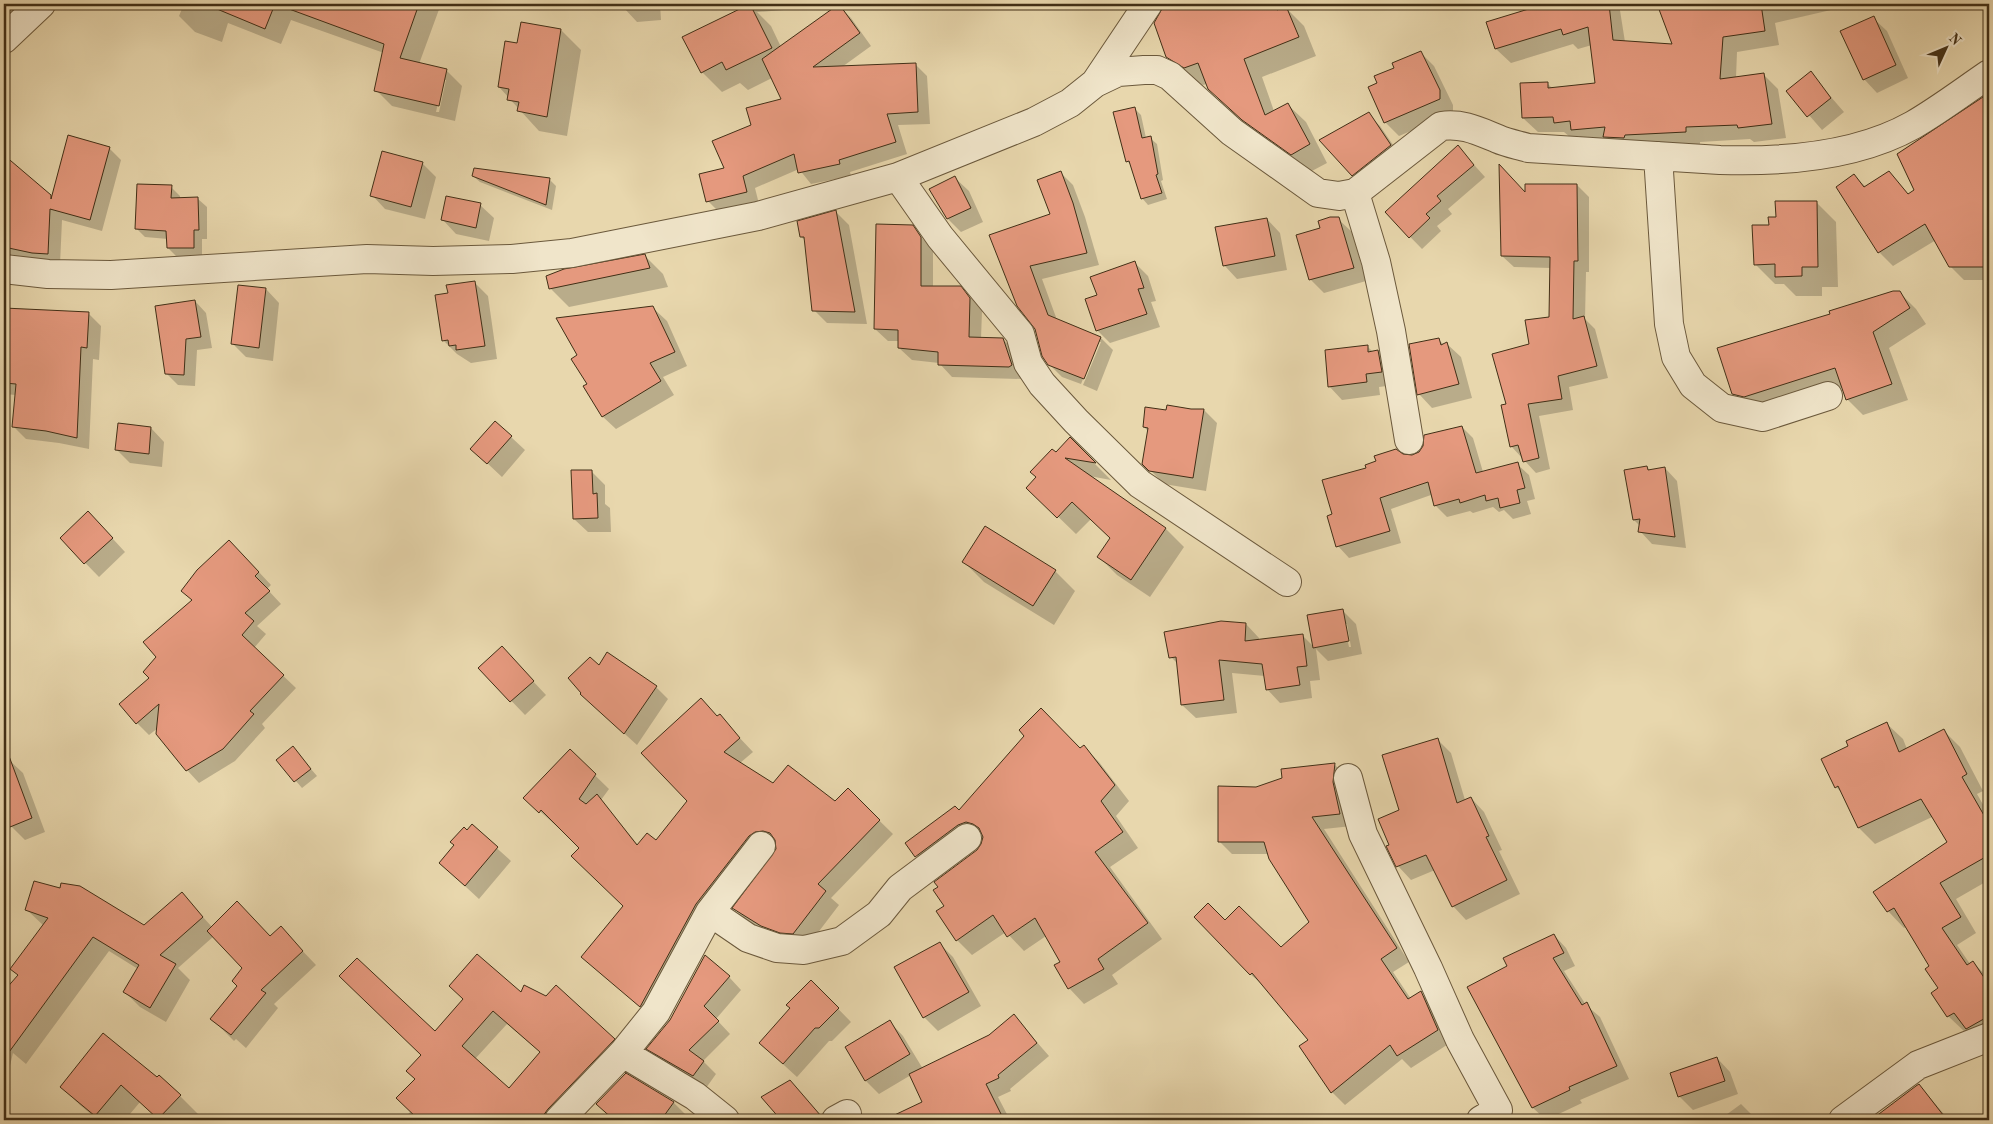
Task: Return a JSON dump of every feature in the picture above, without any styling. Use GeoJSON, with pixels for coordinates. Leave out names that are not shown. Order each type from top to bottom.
{"type":"FeatureCollection","features":[{"type":"Feature","properties":{"kind":"street"},"geometry":{"type":"LineString","coordinates":[[4,39],[41,4]]}},
{"type":"Feature","properties":{"kind":"street"},"geometry":{"type":"LineString","coordinates":[[1095,83],[1148,4]]}},
{"type":"Feature","properties":{"kind":"street"},"geometry":{"type":"LineString","coordinates":[[4,269],[48,274],[112,275],[368,259],[433,261],[512,259],[572,253],[749,218],[898,177],[1034,122],[1070,103],[1095,83],[1118,72],[1157,70],[1170,76],[1232,132],[1318,193],[1338,196],[1355,193],[1428,134],[1441,126],[1456,124],[1528,148],[1750,161],[1812,156],[1869,143],[1912,126],[1989,74]]}},
{"type":"Feature","properties":{"kind":"street"},"geometry":{"type":"LineString","coordinates":[[1658,156],[1670,324],[1676,357],[1693,385],[1722,408],[1763,417],[1828,396]]}},
{"type":"Feature","properties":{"kind":"street"},"geometry":{"type":"LineString","coordinates":[[898,177],[940,237],[1020,334],[1028,363],[1042,384],[1076,421],[1140,484],[1286,582]]}},
{"type":"Feature","properties":{"kind":"street"},"geometry":{"type":"LineString","coordinates":[[1355,193],[1376,262],[1391,331],[1408,440]]}},
{"type":"Feature","properties":{"kind":"street"},"geometry":{"type":"LineString","coordinates":[[1348,778],[1363,834],[1428,968],[1460,1040],[1498,1110],[1481,1120]]}},
{"type":"Feature","properties":{"kind":"street"},"geometry":{"type":"LineString","coordinates":[[710,912],[748,938],[777,948],[804,950],[842,941],[879,914],[900,888],[967,838]]}},
{"type":"Feature","properties":{"kind":"street"},"geometry":{"type":"LineString","coordinates":[[559,1120],[656,1012],[710,912],[762,846]]}},
{"type":"Feature","properties":{"kind":"street"},"geometry":{"type":"LineString","coordinates":[[1843,1120],[1918,1065],[1989,1037]]}},
{"type":"Feature","properties":{"kind":"street"},"geometry":{"type":"LineString","coordinates":[[622,1052],[695,1096],[725,1120]]}},
{"type":"Feature","properties":{"kind":"building"},"geometry":{"type":"Polygon","coordinates":[[[205,4],[275,4],[265,29],[205,4]]]}},
{"type":"Feature","properties":{"kind":"building"},"geometry":{"type":"Polygon","coordinates":[[[282,4],[419,4],[400,58],[447,69],[439,106],[374,91],[384,44],[281,6],[282,4]]]}},
{"type":"Feature","properties":{"kind":"building"},"geometry":{"type":"Polygon","coordinates":[[[750,4],[772,48],[726,70],[722,62],[701,73],[682,37],[750,4]]]}},
{"type":"Feature","properties":{"kind":"building"},"geometry":{"type":"Polygon","coordinates":[[[839,4],[860,33],[813,67],[916,63],[918,112],[887,114],[896,142],[839,160],[840,164],[798,173],[794,154],[743,176],[747,192],[706,202],[699,174],[724,168],[712,141],[751,125],[746,108],[781,99],[762,59],[839,4]]]}},
{"type":"Feature","properties":{"kind":"building"},"geometry":{"type":"Polygon","coordinates":[[[1172,4],[1274,4],[1277,10],[1286,6],[1299,37],[1244,59],[1265,115],[1288,103],[1310,144],[1291,155],[1242,120],[1208,89],[1198,63],[1184,68],[1166,57],[1154,23],[1163,7],[1172,4]]]}},
{"type":"Feature","properties":{"kind":"building"},"geometry":{"type":"Polygon","coordinates":[[[1545,4],[1609,4],[1613,40],[1672,44],[1657,4],[1761,4],[1765,31],[1723,37],[1720,79],[1764,73],[1772,124],[1738,128],[1737,125],[1686,127],[1686,132],[1625,135],[1624,138],[1603,137],[1605,127],[1571,130],[1570,121],[1554,123],[1553,117],[1522,118],[1520,83],[1548,82],[1548,88],[1595,83],[1588,27],[1563,35],[1561,29],[1495,49],[1486,22],[1545,4]]]}},
{"type":"Feature","properties":{"kind":"building"},"geometry":{"type":"Polygon","coordinates":[[[1874,16],[1896,65],[1863,80],[1840,31],[1874,16]]]}},
{"type":"Feature","properties":{"kind":"building"},"geometry":{"type":"Polygon","coordinates":[[[521,22],[561,29],[547,117],[517,111],[519,102],[507,100],[509,89],[498,87],[505,41],[517,43],[521,22]]]}},
{"type":"Feature","properties":{"kind":"building"},"geometry":{"type":"Polygon","coordinates":[[[1421,51],[1440,90],[1440,99],[1384,123],[1368,87],[1377,83],[1374,76],[1394,68],[1392,63],[1421,51]]]}},
{"type":"Feature","properties":{"kind":"building"},"geometry":{"type":"Polygon","coordinates":[[[1811,71],[1831,98],[1807,117],[1786,91],[1811,71]]]}},
{"type":"Feature","properties":{"kind":"building"},"geometry":{"type":"Polygon","coordinates":[[[1989,93],[1989,267],[1949,267],[1925,224],[1878,253],[1836,187],[1854,174],[1864,187],[1889,171],[1908,194],[1914,190],[1897,154],[1989,93]]]}},
{"type":"Feature","properties":{"kind":"building"},"geometry":{"type":"Polygon","coordinates":[[[1135,107],[1142,138],[1151,136],[1158,174],[1156,175],[1162,193],[1141,199],[1129,161],[1126,162],[1113,112],[1135,107]]]}},
{"type":"Feature","properties":{"kind":"building"},"geometry":{"type":"Polygon","coordinates":[[[1369,112],[1391,145],[1352,176],[1319,140],[1369,112]]]}},
{"type":"Feature","properties":{"kind":"building"},"geometry":{"type":"Polygon","coordinates":[[[68,135],[110,147],[90,220],[50,209],[48,254],[32,253],[4,247],[4,155],[51,195],[51,199],[68,135]]]}},
{"type":"Feature","properties":{"kind":"building"},"geometry":{"type":"Polygon","coordinates":[[[1458,145],[1474,165],[1437,196],[1441,201],[1426,214],[1430,218],[1409,238],[1385,212],[1458,145]]]}},
{"type":"Feature","properties":{"kind":"building"},"geometry":{"type":"Polygon","coordinates":[[[382,151],[423,162],[411,207],[370,196],[382,151]]]}},
{"type":"Feature","properties":{"kind":"building"},"geometry":{"type":"Polygon","coordinates":[[[1499,164],[1525,192],[1525,184],[1577,184],[1578,261],[1574,261],[1573,319],[1584,316],[1597,366],[1558,376],[1562,399],[1528,404],[1539,458],[1523,462],[1518,445],[1510,447],[1501,405],[1506,404],[1492,354],[1529,344],[1525,320],[1549,317],[1550,257],[1501,256],[1499,164]]]}},
{"type":"Feature","properties":{"kind":"building"},"geometry":{"type":"Polygon","coordinates":[[[474,168],[550,178],[546,205],[472,176],[474,168]]]}},
{"type":"Feature","properties":{"kind":"building"},"geometry":{"type":"Polygon","coordinates":[[[1061,171],[1073,203],[1087,253],[1030,266],[1048,315],[1101,337],[1084,379],[1048,365],[1042,356],[1035,329],[1017,306],[989,235],[1050,214],[1037,180],[1061,171]]]}},
{"type":"Feature","properties":{"kind":"building"},"geometry":{"type":"Polygon","coordinates":[[[955,176],[971,208],[947,219],[929,189],[955,176]]]}},
{"type":"Feature","properties":{"kind":"building"},"geometry":{"type":"Polygon","coordinates":[[[137,184],[172,185],[171,198],[198,197],[199,230],[194,230],[194,248],[167,248],[166,231],[135,229],[137,184]]]}},
{"type":"Feature","properties":{"kind":"building"},"geometry":{"type":"Polygon","coordinates":[[[446,196],[481,203],[476,228],[441,220],[446,196]]]}},
{"type":"Feature","properties":{"kind":"building"},"geometry":{"type":"Polygon","coordinates":[[[1775,201],[1817,201],[1818,267],[1802,267],[1802,276],[1775,277],[1775,264],[1754,265],[1752,225],[1769,225],[1768,217],[1776,217],[1775,201]]]}},
{"type":"Feature","properties":{"kind":"building"},"geometry":{"type":"Polygon","coordinates":[[[836,210],[855,312],[812,311],[804,237],[800,237],[797,221],[836,210]]]}},
{"type":"Feature","properties":{"kind":"building"},"geometry":{"type":"Polygon","coordinates":[[[1330,217],[1339,217],[1354,268],[1309,280],[1296,235],[1320,228],[1318,221],[1330,217]]]}},
{"type":"Feature","properties":{"kind":"building"},"geometry":{"type":"Polygon","coordinates":[[[1267,218],[1275,256],[1223,266],[1215,227],[1267,218]]]}},
{"type":"Feature","properties":{"kind":"building"},"geometry":{"type":"Polygon","coordinates":[[[876,224],[913,225],[921,237],[921,286],[961,286],[970,298],[969,337],[1003,338],[1012,365],[1009,367],[938,365],[938,352],[898,348],[898,330],[874,329],[876,224]]]}},
{"type":"Feature","properties":{"kind":"building"},"geometry":{"type":"Polygon","coordinates":[[[645,254],[650,268],[549,289],[546,276],[564,269],[645,254]]]}},
{"type":"Feature","properties":{"kind":"building"},"geometry":{"type":"Polygon","coordinates":[[[1135,261],[1144,288],[1138,289],[1147,314],[1096,331],[1085,299],[1097,295],[1090,277],[1135,261]]]}},
{"type":"Feature","properties":{"kind":"building"},"geometry":{"type":"Polygon","coordinates":[[[475,281],[485,346],[456,350],[456,345],[449,346],[448,340],[442,341],[435,295],[448,293],[446,285],[475,281]]]}},
{"type":"Feature","properties":{"kind":"building"},"geometry":{"type":"Polygon","coordinates":[[[238,285],[266,288],[259,348],[231,344],[238,285]]]}},
{"type":"Feature","properties":{"kind":"building"},"geometry":{"type":"Polygon","coordinates":[[[1893,291],[1900,291],[1910,308],[1873,332],[1892,384],[1846,400],[1835,368],[1744,397],[1732,394],[1717,348],[1830,314],[1829,311],[1893,291]]]}},
{"type":"Feature","properties":{"kind":"building"},"geometry":{"type":"Polygon","coordinates":[[[195,300],[201,337],[186,339],[184,375],[165,374],[155,306],[195,300]]]}},
{"type":"Feature","properties":{"kind":"building"},"geometry":{"type":"Polygon","coordinates":[[[653,306],[675,352],[650,363],[661,381],[602,417],[583,386],[587,384],[571,359],[577,355],[556,318],[653,306]]]}},
{"type":"Feature","properties":{"kind":"building"},"geometry":{"type":"Polygon","coordinates":[[[4,308],[89,312],[87,348],[81,347],[77,438],[46,431],[12,427],[16,384],[4,383],[4,308]]]}},
{"type":"Feature","properties":{"kind":"building"},"geometry":{"type":"Polygon","coordinates":[[[1439,338],[1441,345],[1447,342],[1459,384],[1417,395],[1409,344],[1439,338]]]}},
{"type":"Feature","properties":{"kind":"building"},"geometry":{"type":"Polygon","coordinates":[[[1368,345],[1368,352],[1378,350],[1382,372],[1366,374],[1367,382],[1328,387],[1325,350],[1368,345]]]}},
{"type":"Feature","properties":{"kind":"building"},"geometry":{"type":"Polygon","coordinates":[[[1167,405],[1204,409],[1193,478],[1149,471],[1142,464],[1148,428],[1143,427],[1145,407],[1166,410],[1167,405]]]}},
{"type":"Feature","properties":{"kind":"building"},"geometry":{"type":"Polygon","coordinates":[[[495,421],[512,436],[487,464],[470,449],[495,421]]]}},
{"type":"Feature","properties":{"kind":"building"},"geometry":{"type":"Polygon","coordinates":[[[118,423],[151,427],[149,454],[115,450],[118,423]]]}},
{"type":"Feature","properties":{"kind":"building"},"geometry":{"type":"Polygon","coordinates":[[[1462,426],[1476,473],[1518,462],[1525,488],[1517,490],[1520,503],[1500,508],[1498,498],[1486,501],[1485,495],[1460,503],[1459,499],[1434,506],[1428,482],[1380,498],[1390,531],[1336,547],[1327,516],[1332,514],[1322,480],[1366,468],[1365,465],[1376,461],[1374,456],[1396,449],[1403,454],[1412,455],[1419,452],[1423,446],[1424,435],[1462,426]]]}},
{"type":"Feature","properties":{"kind":"building"},"geometry":{"type":"Polygon","coordinates":[[[1070,437],[1096,463],[1065,458],[1166,528],[1131,580],[1097,557],[1110,538],[1072,502],[1057,518],[1026,488],[1036,477],[1030,472],[1052,449],[1056,452],[1070,437]]]}},
{"type":"Feature","properties":{"kind":"building"},"geometry":{"type":"Polygon","coordinates":[[[1647,466],[1648,470],[1665,467],[1675,537],[1638,532],[1640,519],[1633,520],[1624,470],[1647,466]]]}},
{"type":"Feature","properties":{"kind":"building"},"geometry":{"type":"Polygon","coordinates":[[[571,470],[592,470],[593,494],[597,493],[598,518],[573,519],[571,470]]]}},
{"type":"Feature","properties":{"kind":"building"},"geometry":{"type":"Polygon","coordinates":[[[88,511],[113,538],[84,564],[60,538],[88,511]]]}},
{"type":"Feature","properties":{"kind":"building"},"geometry":{"type":"Polygon","coordinates":[[[985,526],[1056,570],[1033,606],[962,562],[985,526]]]}},
{"type":"Feature","properties":{"kind":"building"},"geometry":{"type":"Polygon","coordinates":[[[229,540],[259,572],[255,576],[270,591],[245,613],[254,621],[242,635],[284,675],[250,711],[254,714],[223,749],[186,771],[156,734],[159,704],[136,724],[119,704],[149,678],[143,672],[156,657],[143,642],[192,600],[181,591],[197,570],[229,540]]]}},
{"type":"Feature","properties":{"kind":"building"},"geometry":{"type":"Polygon","coordinates":[[[1343,609],[1349,641],[1313,648],[1307,615],[1343,609]]]}},
{"type":"Feature","properties":{"kind":"building"},"geometry":{"type":"Polygon","coordinates":[[[1221,621],[1246,623],[1245,641],[1303,634],[1307,666],[1297,667],[1300,685],[1266,690],[1262,664],[1219,660],[1224,700],[1181,705],[1176,657],[1169,658],[1164,632],[1221,621]]]}},
{"type":"Feature","properties":{"kind":"building"},"geometry":{"type":"Polygon","coordinates":[[[502,646],[534,681],[510,702],[478,668],[502,646]]]}},
{"type":"Feature","properties":{"kind":"building"},"geometry":{"type":"Polygon","coordinates":[[[607,652],[657,686],[624,734],[580,694],[568,678],[590,657],[599,665],[607,652]]]}},
{"type":"Feature","properties":{"kind":"building"},"geometry":{"type":"Polygon","coordinates":[[[701,698],[717,716],[720,714],[740,738],[724,752],[773,783],[788,765],[835,801],[848,788],[880,820],[818,884],[826,891],[793,934],[780,933],[761,926],[732,908],[776,849],[775,840],[770,833],[763,831],[755,832],[749,836],[696,904],[640,1007],[581,957],[623,906],[571,856],[579,848],[541,810],[539,813],[523,798],[570,749],[596,774],[579,799],[586,804],[597,794],[637,845],[647,833],[656,840],[687,801],[641,753],[701,698]]]}},
{"type":"Feature","properties":{"kind":"building"},"geometry":{"type":"Polygon","coordinates":[[[1041,708],[1080,748],[1084,745],[1115,785],[1101,801],[1123,832],[1095,852],[1148,923],[1098,959],[1104,969],[1068,989],[1054,965],[1060,962],[1035,918],[1007,937],[993,915],[956,941],[936,911],[944,906],[933,890],[938,887],[934,882],[977,850],[983,837],[979,828],[966,822],[958,825],[915,857],[905,843],[955,806],[959,810],[1024,736],[1019,730],[1041,708]]]}},
{"type":"Feature","properties":{"kind":"building"},"geometry":{"type":"Polygon","coordinates":[[[1887,722],[1899,752],[1944,729],[1967,774],[1962,777],[1989,824],[1989,855],[1940,883],[1961,917],[1942,928],[1967,965],[1973,961],[1989,985],[1989,1016],[1966,1029],[1954,1013],[1947,1017],[1931,993],[1938,988],[1925,969],[1929,966],[1894,908],[1887,912],[1873,892],[1947,842],[1921,799],[1858,828],[1838,786],[1835,788],[1821,759],[1848,746],[1846,741],[1887,722]]]}},
{"type":"Feature","properties":{"kind":"building"},"geometry":{"type":"Polygon","coordinates":[[[1438,738],[1457,803],[1471,797],[1489,836],[1486,837],[1507,880],[1452,907],[1426,855],[1396,867],[1386,846],[1389,845],[1378,819],[1399,810],[1382,755],[1438,738]]]}},
{"type":"Feature","properties":{"kind":"building"},"geometry":{"type":"Polygon","coordinates":[[[293,746],[311,769],[294,782],[276,760],[293,746]]]}},
{"type":"Feature","properties":{"kind":"building"},"geometry":{"type":"Polygon","coordinates":[[[6,748],[32,818],[10,827],[4,809],[4,749],[6,748]]]}},
{"type":"Feature","properties":{"kind":"building"},"geometry":{"type":"Polygon","coordinates":[[[1335,763],[1333,782],[1340,814],[1312,817],[1397,948],[1381,959],[1408,999],[1421,991],[1438,1030],[1397,1056],[1390,1045],[1331,1093],[1299,1046],[1308,1040],[1252,973],[1250,975],[1194,917],[1208,903],[1225,920],[1239,906],[1281,947],[1309,922],[1269,859],[1264,842],[1218,842],[1218,786],[1256,787],[1282,778],[1281,769],[1335,763]]]}},
{"type":"Feature","properties":{"kind":"building"},"geometry":{"type":"Polygon","coordinates":[[[472,824],[498,847],[465,886],[439,863],[454,845],[450,842],[464,827],[467,830],[472,824]]]}},
{"type":"Feature","properties":{"kind":"building"},"geometry":{"type":"Polygon","coordinates":[[[34,881],[60,888],[61,883],[80,886],[144,925],[182,892],[203,917],[160,955],[176,964],[150,1008],[123,992],[139,965],[93,937],[4,1059],[4,991],[18,975],[10,969],[48,918],[25,910],[34,881]]]}},
{"type":"Feature","properties":{"kind":"building"},"geometry":{"type":"Polygon","coordinates":[[[237,901],[270,936],[281,926],[303,951],[261,990],[266,993],[231,1035],[210,1019],[237,986],[232,981],[242,968],[207,931],[237,901]]]}},
{"type":"Feature","properties":{"kind":"building"},"geometry":{"type":"Polygon","coordinates":[[[1554,934],[1564,953],[1553,958],[1582,1005],[1587,1002],[1617,1066],[1569,1087],[1570,1090],[1532,1108],[1467,987],[1507,966],[1503,958],[1554,934]]]}},
{"type":"Feature","properties":{"kind":"building"},"geometry":{"type":"Polygon","coordinates":[[[940,942],[969,992],[923,1018],[894,967],[940,942]]]}},
{"type":"Feature","properties":{"kind":"building"},"geometry":{"type":"Polygon","coordinates":[[[477,954],[521,992],[524,985],[546,996],[556,985],[615,1039],[548,1109],[540,1120],[419,1120],[396,1098],[415,1079],[406,1071],[421,1055],[339,976],[357,958],[435,1031],[463,999],[449,986],[477,954]],[[493,1011],[462,1046],[509,1088],[540,1052],[493,1011]]]}},
{"type":"Feature","properties":{"kind":"building"},"geometry":{"type":"Polygon","coordinates":[[[705,955],[730,976],[704,1006],[719,1021],[689,1050],[704,1061],[693,1076],[646,1049],[670,1020],[705,955]]]}},
{"type":"Feature","properties":{"kind":"building"},"geometry":{"type":"Polygon","coordinates":[[[811,980],[839,1008],[819,1028],[815,1028],[783,1064],[759,1043],[790,1008],[786,1005],[811,980]]]}},
{"type":"Feature","properties":{"kind":"building"},"geometry":{"type":"Polygon","coordinates":[[[1014,1014],[1037,1043],[998,1075],[999,1078],[986,1084],[1004,1120],[884,1120],[922,1102],[909,1074],[989,1035],[1014,1014]]]}},
{"type":"Feature","properties":{"kind":"building"},"geometry":{"type":"Polygon","coordinates":[[[890,1020],[910,1054],[865,1081],[845,1047],[890,1020]]]}},
{"type":"Feature","properties":{"kind":"building"},"geometry":{"type":"Polygon","coordinates":[[[103,1033],[157,1077],[159,1075],[181,1095],[158,1119],[121,1085],[95,1116],[60,1087],[103,1033]]]}},
{"type":"Feature","properties":{"kind":"building"},"geometry":{"type":"Polygon","coordinates":[[[1717,1057],[1725,1081],[1678,1097],[1670,1073],[1717,1057]]]}},
{"type":"Feature","properties":{"kind":"building"},"geometry":{"type":"Polygon","coordinates":[[[626,1073],[674,1102],[661,1120],[614,1120],[596,1104],[626,1073]]]}},
{"type":"Feature","properties":{"kind":"building"},"geometry":{"type":"Polygon","coordinates":[[[790,1080],[821,1116],[820,1120],[781,1120],[761,1097],[790,1080]]]}},
{"type":"Feature","properties":{"kind":"building"},"geometry":{"type":"Polygon","coordinates":[[[1919,1084],[1947,1120],[1871,1120],[1916,1086],[1919,1084]]]}}]}
